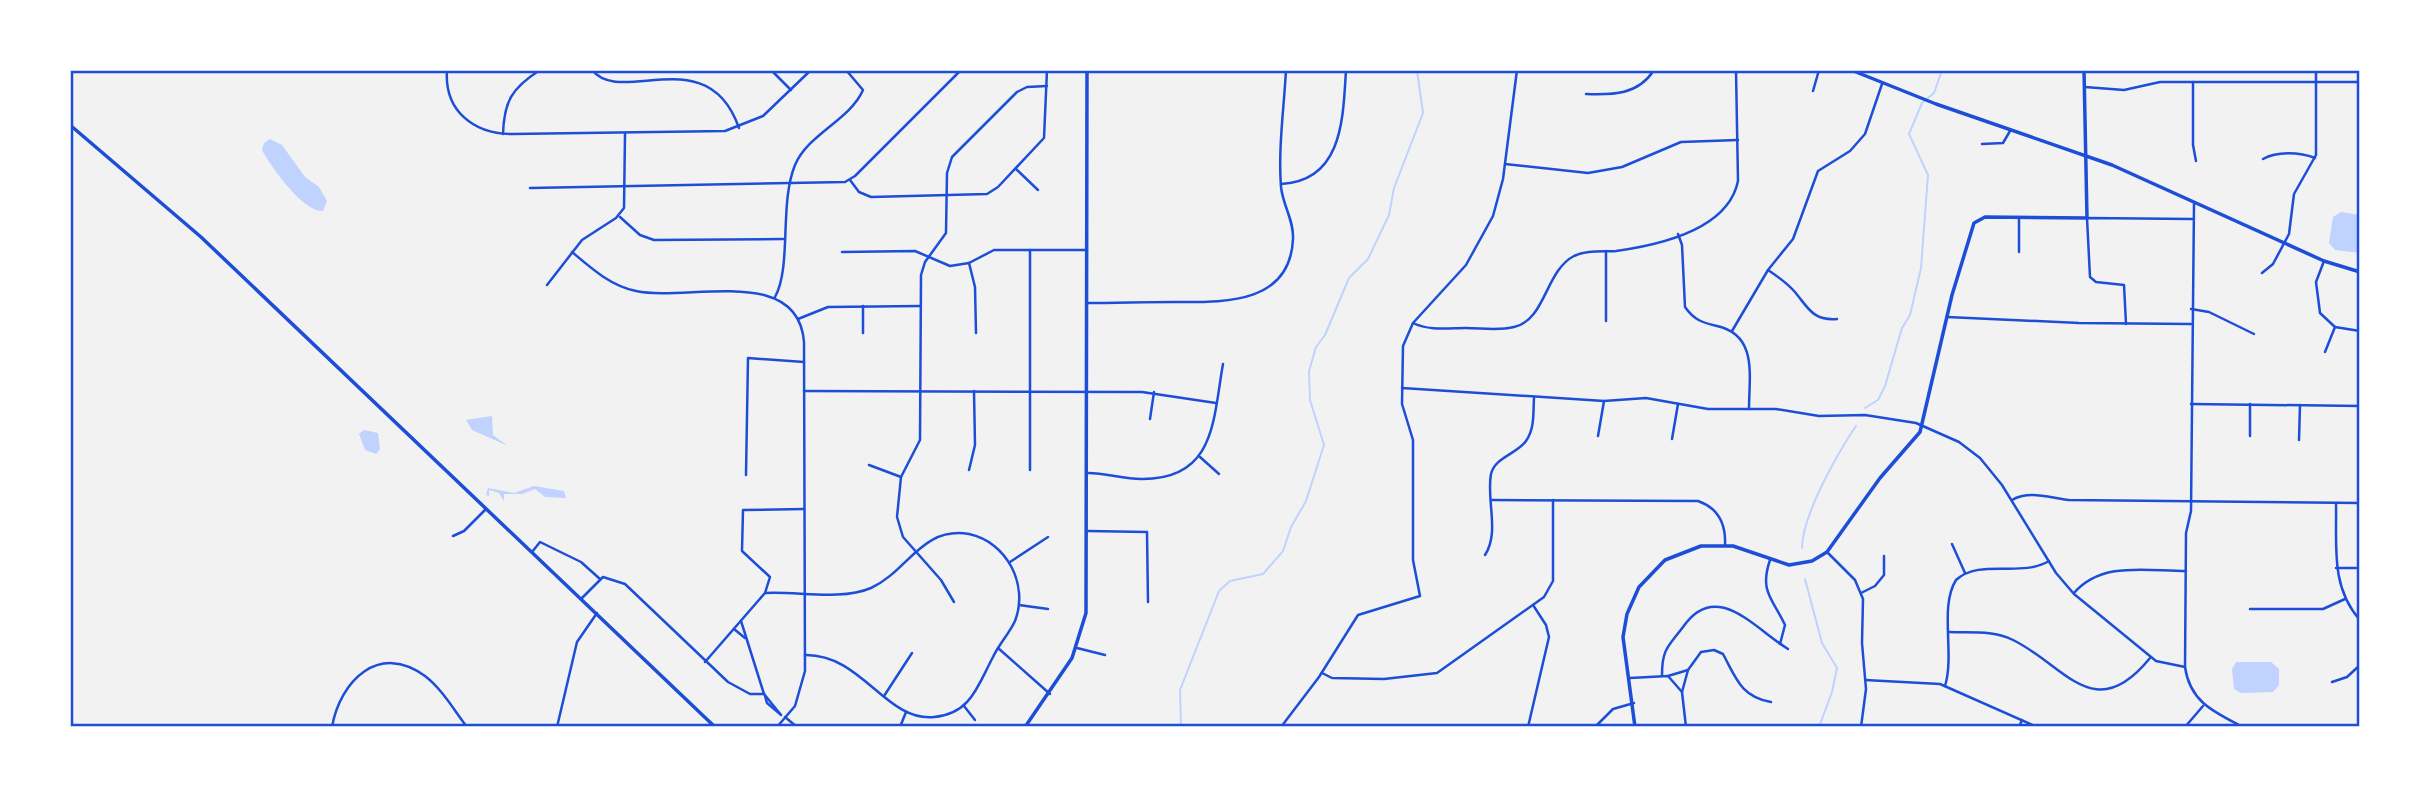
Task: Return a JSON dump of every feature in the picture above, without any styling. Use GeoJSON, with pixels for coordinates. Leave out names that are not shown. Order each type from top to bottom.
{"type":"FeatureCollection","features":[{"type":"Feature","properties":{"kind":"main road"},"geometry":{"type":"LineString","coordinates":[[1025,727],[1050,694],[1077,648],[1086,613],[1087,70]]}},
{"type":"Feature","properties":{"kind":"main road"},"geometry":{"type":"LineString","coordinates":[[1852,70],[1882,84],[2085,156],[2324,261],[2360,272]]}},
{"type":"Feature","properties":{"kind":"main road"},"geometry":{"type":"LineString","coordinates":[[1636,727],[1624,648],[1624,625],[1631,603],[1642,583],[1656,567],[1678,553],[1701,546],[1726,545],[1746,549],[1770,560],[1798,565],[1817,559],[1827,552],[1922,425],[1947,317],[1974,223],[1985,217],[2087,218],[2084,70]]}},
{"type":"Feature","properties":{"kind":"main road"},"geometry":{"type":"LineString","coordinates":[[70,125],[201,237],[715,727]]}},
{"type":"Feature","properties":{"kind":"street"},"geometry":{"type":"LineString","coordinates":[[447,70],[450,97],[462,117],[480,129],[503,134],[718,132],[739,128],[763,116],[811,70]]}},
{"type":"Feature","properties":{"kind":"street"},"geometry":{"type":"LineString","coordinates":[[503,134],[505,107],[509,95],[519,84],[540,70]]}},
{"type":"Feature","properties":{"kind":"street"},"geometry":{"type":"LineString","coordinates":[[592,70],[608,81],[686,80],[705,85],[723,99],[739,128]]}},
{"type":"Feature","properties":{"kind":"street"},"geometry":{"type":"LineString","coordinates":[[771,70],[791,90]]}},
{"type":"Feature","properties":{"kind":"street"},"geometry":{"type":"LineString","coordinates":[[775,297],[782,279],[783,239],[791,185],[802,154],[863,92],[863,87],[846,70]]}},
{"type":"Feature","properties":{"kind":"street"},"geometry":{"type":"LineString","coordinates":[[530,188],[834,185],[850,180],[961,70]]}},
{"type":"Feature","properties":{"kind":"street"},"geometry":{"type":"LineString","coordinates":[[850,180],[859,192],[871,197],[987,194],[1016,169],[1044,138],[1047,70]]}},
{"type":"Feature","properties":{"kind":"street"},"geometry":{"type":"LineString","coordinates":[[1087,303],[1230,302],[1248,298],[1277,279],[1288,262],[1293,242],[1292,224],[1281,184],[1286,70]]}},
{"type":"Feature","properties":{"kind":"street"},"geometry":{"type":"LineString","coordinates":[[1281,184],[1302,182],[1316,174],[1338,139],[1343,120],[1346,70]]}},
{"type":"Feature","properties":{"kind":"street"},"geometry":{"type":"LineString","coordinates":[[1280,727],[1322,673],[1358,615],[1420,596],[1413,560],[1413,440],[1403,411],[1403,346],[1413,323],[1471,257],[1493,215],[1505,163],[1517,70]]}},
{"type":"Feature","properties":{"kind":"street"},"geometry":{"type":"LineString","coordinates":[[1586,94],[1626,92],[1644,82],[1654,70]]}},
{"type":"Feature","properties":{"kind":"street"},"geometry":{"type":"LineString","coordinates":[[1413,323],[1429,328],[1517,326],[1531,317],[1563,263],[1583,253],[1643,246],[1710,222],[1728,205],[1738,181],[1736,70]]}},
{"type":"Feature","properties":{"kind":"street"},"geometry":{"type":"LineString","coordinates":[[1813,91],[1819,70]]}},
{"type":"Feature","properties":{"kind":"street"},"geometry":{"type":"LineString","coordinates":[[2262,273],[2271,267],[2291,227],[2294,194],[2315,159],[2316,70]]}},
{"type":"Feature","properties":{"kind":"street"},"geometry":{"type":"LineString","coordinates":[[2085,87],[2124,90],[2156,82],[2360,82]]}},
{"type":"Feature","properties":{"kind":"street"},"geometry":{"type":"LineString","coordinates":[[2193,82],[2193,145],[2196,160]]}},
{"type":"Feature","properties":{"kind":"street"},"geometry":{"type":"LineString","coordinates":[[1732,331],[1768,270],[1797,230],[1818,171],[1855,148],[1865,134],[1882,84]]}},
{"type":"Feature","properties":{"kind":"street"},"geometry":{"type":"LineString","coordinates":[[954,603],[941,580],[903,537],[898,523],[897,500],[901,477],[920,440],[921,275],[928,257],[946,233],[948,169],[957,150],[1017,92],[1047,86]]}},
{"type":"Feature","properties":{"kind":"street"},"geometry":{"type":"LineString","coordinates":[[1982,144],[2003,143],[2010,131]]}},
{"type":"Feature","properties":{"kind":"street"},"geometry":{"type":"LineString","coordinates":[[547,285],[572,252],[591,233],[619,216],[625,204],[625,133]]}},
{"type":"Feature","properties":{"kind":"street"},"geometry":{"type":"LineString","coordinates":[[1505,163],[1588,173],[1629,164],[1681,142],[1738,139]]}},
{"type":"Feature","properties":{"kind":"street"},"geometry":{"type":"LineString","coordinates":[[2263,159],[2277,154],[2302,154],[2315,159]]}},
{"type":"Feature","properties":{"kind":"street"},"geometry":{"type":"LineString","coordinates":[[1016,169],[1038,190]]}},
{"type":"Feature","properties":{"kind":"street"},"geometry":{"type":"LineString","coordinates":[[2194,202],[2185,667],[2191,688],[2203,706],[2243,727]]}},
{"type":"Feature","properties":{"kind":"street"},"geometry":{"type":"LineString","coordinates":[[619,216],[640,234],[654,240],[783,239]]}},
{"type":"Feature","properties":{"kind":"street"},"geometry":{"type":"LineString","coordinates":[[2019,217],[2019,252]]}},
{"type":"Feature","properties":{"kind":"street"},"geometry":{"type":"LineString","coordinates":[[2126,324],[2124,285],[2092,280],[2089,272],[2087,218],[2192,219]]}},
{"type":"Feature","properties":{"kind":"street"},"geometry":{"type":"LineString","coordinates":[[1678,234],[1682,245],[1685,307],[1698,321],[1732,331],[1743,341],[1749,355],[1749,409]]}},
{"type":"Feature","properties":{"kind":"street"},"geometry":{"type":"LineString","coordinates":[[842,252],[911,250],[944,265],[969,263],[994,250],[1087,250]]}},
{"type":"Feature","properties":{"kind":"street"},"geometry":{"type":"LineString","coordinates":[[1030,250],[1030,470]]}},
{"type":"Feature","properties":{"kind":"street"},"geometry":{"type":"LineString","coordinates":[[1606,251],[1606,321]]}},
{"type":"Feature","properties":{"kind":"street"},"geometry":{"type":"LineString","coordinates":[[572,252],[604,278],[635,291],[753,292],[775,297],[798,319],[803,334],[804,362],[805,654],[801,690],[786,718],[777,727]]}},
{"type":"Feature","properties":{"kind":"street"},"geometry":{"type":"LineString","coordinates":[[2324,261],[2317,279],[2316,301],[2322,316],[2335,327],[2360,331]]}},
{"type":"Feature","properties":{"kind":"street"},"geometry":{"type":"LineString","coordinates":[[969,263],[975,287],[976,334]]}},
{"type":"Feature","properties":{"kind":"street"},"geometry":{"type":"LineString","coordinates":[[1768,270],[1792,289],[1814,316],[1824,320],[1837,319]]}},
{"type":"Feature","properties":{"kind":"street"},"geometry":{"type":"LineString","coordinates":[[863,306],[863,333]]}},
{"type":"Feature","properties":{"kind":"street"},"geometry":{"type":"LineString","coordinates":[[798,319],[823,307],[920,306]]}},
{"type":"Feature","properties":{"kind":"street"},"geometry":{"type":"LineString","coordinates":[[2191,309],[2209,312],[2254,334]]}},
{"type":"Feature","properties":{"kind":"street"},"geometry":{"type":"LineString","coordinates":[[1947,317],[2191,324]]}},
{"type":"Feature","properties":{"kind":"street"},"geometry":{"type":"LineString","coordinates":[[2325,352],[2335,327]]}},
{"type":"Feature","properties":{"kind":"street"},"geometry":{"type":"LineString","coordinates":[[746,475],[748,358],[804,362]]}},
{"type":"Feature","properties":{"kind":"street"},"geometry":{"type":"LineString","coordinates":[[1088,473],[1157,478],[1181,470],[1200,457],[1208,441],[1223,364]]}},
{"type":"Feature","properties":{"kind":"street"},"geometry":{"type":"LineString","coordinates":[[1402,388],[1604,401],[1646,398],[1708,409],[1781,409],[1823,416],[1865,415],[1922,425],[1973,451],[1994,473],[2049,561],[2074,594],[2151,657],[2167,665],[2185,667]]}},
{"type":"Feature","properties":{"kind":"street"},"geometry":{"type":"LineString","coordinates":[[804,391],[1153,392],[1216,403]]}},
{"type":"Feature","properties":{"kind":"street"},"geometry":{"type":"LineString","coordinates":[[969,470],[975,445],[974,391]]}},
{"type":"Feature","properties":{"kind":"street"},"geometry":{"type":"LineString","coordinates":[[1150,419],[1153,392]]}},
{"type":"Feature","properties":{"kind":"street"},"geometry":{"type":"LineString","coordinates":[[1485,555],[1491,537],[1491,473],[1499,462],[1519,449],[1528,438],[1533,425],[1534,398]]}},
{"type":"Feature","properties":{"kind":"street"},"geometry":{"type":"LineString","coordinates":[[1598,436],[1604,401]]}},
{"type":"Feature","properties":{"kind":"street"},"geometry":{"type":"LineString","coordinates":[[1672,439],[1678,404]]}},
{"type":"Feature","properties":{"kind":"street"},"geometry":{"type":"LineString","coordinates":[[2191,404],[2360,406]]}},
{"type":"Feature","properties":{"kind":"street"},"geometry":{"type":"LineString","coordinates":[[2250,404],[2250,436]]}},
{"type":"Feature","properties":{"kind":"street"},"geometry":{"type":"LineString","coordinates":[[2299,440],[2300,405]]}},
{"type":"Feature","properties":{"kind":"street"},"geometry":{"type":"LineString","coordinates":[[1200,457],[1219,474]]}},
{"type":"Feature","properties":{"kind":"street"},"geometry":{"type":"LineString","coordinates":[[869,465],[901,477]]}},
{"type":"Feature","properties":{"kind":"street"},"geometry":{"type":"LineString","coordinates":[[2012,500],[2021,496],[2041,495],[2069,500],[2360,503]]}},
{"type":"Feature","properties":{"kind":"street"},"geometry":{"type":"LineString","coordinates":[[1491,500],[1698,501],[1714,510],[1720,517],[1726,545]]}},
{"type":"Feature","properties":{"kind":"street"},"geometry":{"type":"LineString","coordinates":[[1322,673],[1332,678],[1384,679],[1434,674],[1547,595],[1553,581],[1553,500]]}},
{"type":"Feature","properties":{"kind":"street"},"geometry":{"type":"LineString","coordinates":[[2336,503],[2336,568],[2345,599],[2360,620]]}},
{"type":"Feature","properties":{"kind":"street"},"geometry":{"type":"LineString","coordinates":[[453,536],[464,531],[486,509]]}},
{"type":"Feature","properties":{"kind":"street"},"geometry":{"type":"LineString","coordinates":[[705,662],[765,593],[770,577],[742,551],[743,510],[804,509]]}},
{"type":"Feature","properties":{"kind":"street"},"geometry":{"type":"LineString","coordinates":[[1088,531],[1147,533],[1148,602]]}},
{"type":"Feature","properties":{"kind":"street"},"geometry":{"type":"LineString","coordinates":[[765,593],[866,589],[882,581],[915,551],[936,537],[966,534],[988,542],[1009,562],[1018,583],[1019,605],[1012,628],[998,648],[976,692],[964,706],[935,717],[906,712],[837,660],[822,654],[805,654]]}},
{"type":"Feature","properties":{"kind":"street"},"geometry":{"type":"LineString","coordinates":[[1009,562],[1048,537]]}},
{"type":"Feature","properties":{"kind":"street"},"geometry":{"type":"LineString","coordinates":[[532,551],[540,542],[581,562],[600,579]]}},
{"type":"Feature","properties":{"kind":"street"},"geometry":{"type":"LineString","coordinates":[[1952,544],[1965,573]]}},
{"type":"Feature","properties":{"kind":"street"},"geometry":{"type":"LineString","coordinates":[[1827,552],[1852,576],[1861,593],[1866,680],[1861,727]]}},
{"type":"Feature","properties":{"kind":"street"},"geometry":{"type":"LineString","coordinates":[[1861,593],[1870,590],[1884,575],[1884,556]]}},
{"type":"Feature","properties":{"kind":"street"},"geometry":{"type":"LineString","coordinates":[[1770,560],[1766,585],[1771,605],[1785,625],[1780,645]]}},
{"type":"Feature","properties":{"kind":"street"},"geometry":{"type":"LineString","coordinates":[[1945,686],[1949,664],[1950,593],[1956,580],[1965,573],[2029,570],[2049,561]]}},
{"type":"Feature","properties":{"kind":"street"},"geometry":{"type":"LineString","coordinates":[[2336,568],[2360,568]]}},
{"type":"Feature","properties":{"kind":"street"},"geometry":{"type":"LineString","coordinates":[[2074,594],[2086,581],[2101,573],[2186,571]]}},
{"type":"Feature","properties":{"kind":"street"},"geometry":{"type":"LineString","coordinates":[[582,598],[600,579],[608,576],[630,587],[728,682],[750,694],[764,695]]}},
{"type":"Feature","properties":{"kind":"street"},"geometry":{"type":"LineString","coordinates":[[2250,610],[2323,609],[2345,599]]}},
{"type":"Feature","properties":{"kind":"street"},"geometry":{"type":"LineString","coordinates":[[1019,605],[1048,609]]}},
{"type":"Feature","properties":{"kind":"street"},"geometry":{"type":"LineString","coordinates":[[1528,727],[1549,637],[1546,625],[1533,605]]}},
{"type":"Feature","properties":{"kind":"street"},"geometry":{"type":"LineString","coordinates":[[1662,675],[1665,649],[1691,615],[1707,606],[1730,609],[1788,649]]}},
{"type":"Feature","properties":{"kind":"street"},"geometry":{"type":"LineString","coordinates":[[557,727],[577,642],[597,613]]}},
{"type":"Feature","properties":{"kind":"street"},"geometry":{"type":"LineString","coordinates":[[740,620],[767,704],[797,727]]}},
{"type":"Feature","properties":{"kind":"street"},"geometry":{"type":"LineString","coordinates":[[733,628],[745,638]]}},
{"type":"Feature","properties":{"kind":"street"},"geometry":{"type":"LineString","coordinates":[[1949,632],[2003,636],[2022,645],[2060,674],[2100,688],[2115,688],[2127,682],[2151,657]]}},
{"type":"Feature","properties":{"kind":"street"},"geometry":{"type":"LineString","coordinates":[[998,648],[1050,694]]}},
{"type":"Feature","properties":{"kind":"street"},"geometry":{"type":"LineString","coordinates":[[1077,648],[1105,655]]}},
{"type":"Feature","properties":{"kind":"street"},"geometry":{"type":"LineString","coordinates":[[1686,727],[1682,692],[1688,670],[1701,652],[1717,650],[1723,654],[1741,687],[1752,696],[1771,702]]}},
{"type":"Feature","properties":{"kind":"street"},"geometry":{"type":"LineString","coordinates":[[884,696],[912,653]]}},
{"type":"Feature","properties":{"kind":"street"},"geometry":{"type":"LineString","coordinates":[[332,727],[340,699],[356,677],[368,669],[398,664],[414,669],[433,682],[467,727]]}},
{"type":"Feature","properties":{"kind":"street"},"geometry":{"type":"LineString","coordinates":[[2332,682],[2344,679],[2360,665]]}},
{"type":"Feature","properties":{"kind":"street"},"geometry":{"type":"LineString","coordinates":[[1630,678],[1668,676],[1688,670]]}},
{"type":"Feature","properties":{"kind":"street"},"geometry":{"type":"LineString","coordinates":[[1668,676],[1682,692]]}},
{"type":"Feature","properties":{"kind":"street"},"geometry":{"type":"LineString","coordinates":[[1866,680],[1945,686],[2037,727]]}},
{"type":"Feature","properties":{"kind":"street"},"geometry":{"type":"LineString","coordinates":[[1595,727],[1614,709],[1633,703]]}},
{"type":"Feature","properties":{"kind":"street"},"geometry":{"type":"LineString","coordinates":[[964,706],[975,720]]}},
{"type":"Feature","properties":{"kind":"street"},"geometry":{"type":"LineString","coordinates":[[2185,727],[2203,706]]}},
{"type":"Feature","properties":{"kind":"street"},"geometry":{"type":"LineString","coordinates":[[900,727],[906,712]]}},
{"type":"Feature","properties":{"kind":"street"},"geometry":{"type":"LineString","coordinates":[[2019,727],[2022,720]]}},
{"type":"Feature","properties":{"kind":"water"},"geometry":{"type":"Polygon","coordinates":[[[270,139],[282,145],[305,177],[319,187],[327,201],[323,211],[307,205],[280,177],[262,150],[264,143],[270,139]]]}},
{"type":"Feature","properties":{"kind":"water"},"geometry":{"type":"Polygon","coordinates":[[[2341,212],[2360,215],[2360,253],[2335,250],[2329,243],[2333,217],[2341,212]]]}},
{"type":"Feature","properties":{"kind":"water"},"geometry":{"type":"Polygon","coordinates":[[[492,416],[493,435],[508,446],[472,430],[466,420],[492,416]]]}},
{"type":"Feature","properties":{"kind":"water"},"geometry":{"type":"Polygon","coordinates":[[[364,430],[378,433],[380,449],[376,454],[365,450],[359,434],[364,430]]]}},
{"type":"Feature","properties":{"kind":"water"},"geometry":{"type":"Polygon","coordinates":[[[534,486],[564,491],[566,498],[545,497],[535,489],[522,494],[504,494],[504,501],[499,493],[489,490],[489,496],[486,495],[488,488],[514,493],[534,486]]]}},
{"type":"Feature","properties":{"kind":"water"},"geometry":{"type":"Polygon","coordinates":[[[2236,662],[2271,662],[2279,669],[2279,685],[2273,692],[2241,693],[2234,689],[2232,669],[2236,662]]]}},
{"type":"Feature","properties":{"kind":"waterway"},"geometry":{"type":"LineString","coordinates":[[1181,727],[1180,690],[1219,591],[1230,581],[1263,574],[1283,551],[1291,527],[1306,501],[1324,445],[1310,400],[1309,371],[1316,347],[1325,335],[1349,278],[1368,259],[1389,215],[1394,188],[1423,113],[1417,70]]}},
{"type":"Feature","properties":{"kind":"waterway"},"geometry":{"type":"LineString","coordinates":[[1865,408],[1878,400],[1885,386],[1902,328],[1910,315],[1921,268],[1928,175],[1909,134],[1922,103],[1934,93],[1942,70]]}},
{"type":"Feature","properties":{"kind":"waterway"},"geometry":{"type":"LineString","coordinates":[[1802,548],[1814,503],[1856,426]]}},
{"type":"Feature","properties":{"kind":"waterway"},"geometry":{"type":"LineString","coordinates":[[1805,579],[1822,643],[1837,668],[1832,692],[1819,727]]}}]}
